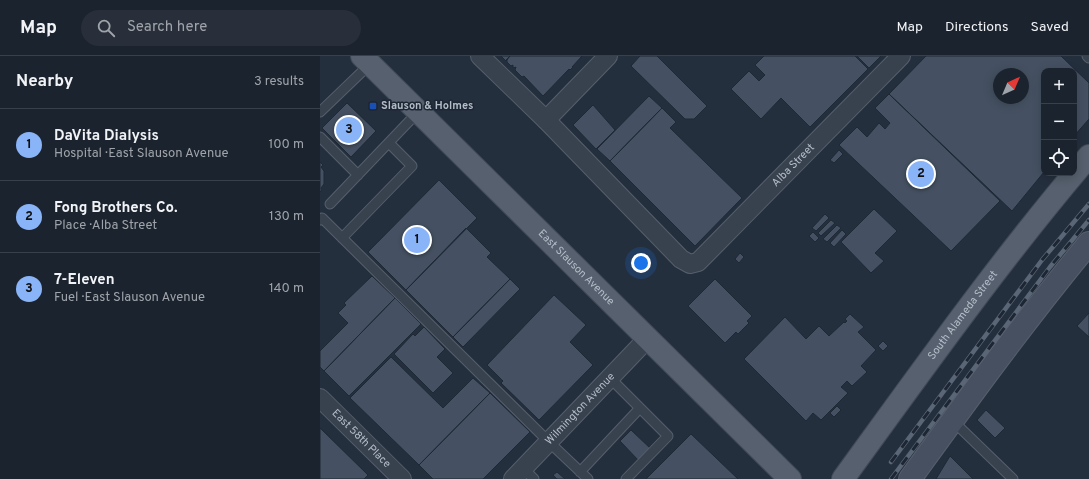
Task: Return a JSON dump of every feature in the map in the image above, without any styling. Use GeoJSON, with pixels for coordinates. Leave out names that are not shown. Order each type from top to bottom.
{"type":"FeatureCollection","features":[{"type":"Feature","properties":{"kind":"main road","name":"East Slauson Avenue"},"geometry":{"type":"LineString","coordinates":[[366,60],[790,479]]}},
{"type":"Feature","properties":{"kind":"main road","name":"South Alameda Street"},"geometry":{"type":"LineString","coordinates":[[844,479],[969,304],[1050,202],[1089,156]]}},
{"type":"Feature","properties":{"kind":"street"},"geometry":{"type":"LineString","coordinates":[[480,56],[546,120],[608,56]]}},
{"type":"Feature","properties":{"kind":"street","name":"Alba Street"},"geometry":{"type":"LineString","coordinates":[[546,120],[681,259],[690,264],[698,262],[901,56]]}},
{"type":"Feature","properties":{"kind":"street"},"geometry":{"type":"LineString","coordinates":[[910,479],[968,398],[1056,282],[1089,243]]}},
{"type":"Feature","properties":{"kind":"street","name":"Wilmington Avenue"},"geometry":{"type":"LineString","coordinates":[[523,475],[549,442],[647,339]]}},
{"type":"Feature","properties":{"kind":"street","name":"East 58th Place"},"geometry":{"type":"LineString","coordinates":[[320,398],[402,479]]}},
{"type":"Feature","properties":{"kind":"lane"},"geometry":{"type":"LineString","coordinates":[[322,106],[366,60]]}},
{"type":"Feature","properties":{"kind":"lane"},"geometry":{"type":"LineString","coordinates":[[330,204],[418,112]]}},
{"type":"Feature","properties":{"kind":"lane"},"geometry":{"type":"LineString","coordinates":[[320,137],[358,175]]}},
{"type":"Feature","properties":{"kind":"lane"},"geometry":{"type":"LineString","coordinates":[[342,238],[412,166],[389,143]]}},
{"type":"Feature","properties":{"kind":"lane"},"geometry":{"type":"LineString","coordinates":[[320,220],[322,218],[588,479]]}},
{"type":"Feature","properties":{"kind":"lane"},"geometry":{"type":"LineString","coordinates":[[610,378],[668,436],[626,479]]}},
{"type":"Feature","properties":{"kind":"lane"},"geometry":{"type":"LineString","coordinates":[[580,472],[640,408]]}},
{"type":"Feature","properties":{"kind":"lane"},"geometry":{"type":"LineString","coordinates":[[953,421],[1013,479]]}},
{"type":"Feature","properties":{"kind":"building"},"geometry":{"type":"Polygon","coordinates":[[[501,56],[510,56],[506,61],[501,56]]]}},
{"type":"Feature","properties":{"kind":"building"},"geometry":{"type":"Polygon","coordinates":[[[510,56],[582,56],[573,67],[570,70],[569,69],[543,96],[524,76],[522,77],[515,70],[516,67],[513,68],[513,65],[511,66],[507,62],[507,59],[510,56]]]}},
{"type":"Feature","properties":{"kind":"building"},"geometry":{"type":"Polygon","coordinates":[[[640,56],[657,56],[707,106],[694,119],[685,119],[631,66],[640,56]]]}},
{"type":"Feature","properties":{"kind":"building"},"geometry":{"type":"Polygon","coordinates":[[[764,56],[855,56],[868,69],[810,127],[781,98],[761,119],[731,89],[749,71],[759,81],[765,75],[755,65],[764,56]]]}},
{"type":"Feature","properties":{"kind":"building"},"geometry":{"type":"Polygon","coordinates":[[[857,56],[881,56],[869,68],[857,56]]]}},
{"type":"Feature","properties":{"kind":"building"},"geometry":{"type":"Polygon","coordinates":[[[926,56],[1061,56],[1073,68],[1041,68],[1041,176],[1012,211],[889,94],[926,56]]]}},
{"type":"Feature","properties":{"kind":"building"},"geometry":{"type":"Polygon","coordinates":[[[1077,71],[1089,83],[1089,119],[1077,133],[1077,71]]]}},
{"type":"Feature","properties":{"kind":"building"},"geometry":{"type":"Polygon","coordinates":[[[889,94],[1000,201],[951,251],[839,145],[857,127],[867,137],[879,123],[885,129],[890,123],[875,108],[889,94]]]}},
{"type":"Feature","properties":{"kind":"building"},"geometry":{"type":"Polygon","coordinates":[[[649,96],[662,108],[610,161],[597,149],[649,96]]]}},
{"type":"Feature","properties":{"kind":"building"},"geometry":{"type":"Polygon","coordinates":[[[347,103],[376,131],[351,157],[322,128],[347,103]]]}},
{"type":"Feature","properties":{"kind":"building"},"geometry":{"type":"Polygon","coordinates":[[[593,105],[615,130],[596,149],[573,125],[593,105]]]}},
{"type":"Feature","properties":{"kind":"building"},"geometry":{"type":"Polygon","coordinates":[[[662,108],[676,122],[670,128],[742,198],[695,246],[610,161],[662,108]]]}},
{"type":"Feature","properties":{"kind":"building"},"geometry":{"type":"Polygon","coordinates":[[[839,150],[843,154],[834,163],[830,160],[839,150]]]}},
{"type":"Feature","properties":{"kind":"building"},"geometry":{"type":"Polygon","coordinates":[[[320,162],[323,165],[321,167],[324,171],[324,184],[320,192],[320,162]]]}},
{"type":"Feature","properties":{"kind":"building"},"geometry":{"type":"Polygon","coordinates":[[[439,180],[477,218],[406,290],[368,252],[439,180]]]}},
{"type":"Feature","properties":{"kind":"building"},"geometry":{"type":"Polygon","coordinates":[[[874,209],[897,231],[875,253],[884,261],[871,273],[841,242],[874,209]]]}},
{"type":"Feature","properties":{"kind":"building"},"geometry":{"type":"Polygon","coordinates":[[[825,214],[829,218],[816,231],[812,228],[825,214]]]}},
{"type":"Feature","properties":{"kind":"building"},"geometry":{"type":"Polygon","coordinates":[[[831,220],[835,223],[821,236],[818,233],[831,220]]]}},
{"type":"Feature","properties":{"kind":"building"},"geometry":{"type":"Polygon","coordinates":[[[837,225],[841,228],[827,242],[823,239],[837,225]]]}},
{"type":"Feature","properties":{"kind":"building"},"geometry":{"type":"Polygon","coordinates":[[[466,228],[491,253],[487,257],[510,279],[453,337],[406,290],[466,228]]]}},
{"type":"Feature","properties":{"kind":"building"},"geometry":{"type":"Polygon","coordinates":[[[842,230],[846,234],[834,247],[830,243],[842,230]]]}},
{"type":"Feature","properties":{"kind":"building"},"geometry":{"type":"Polygon","coordinates":[[[813,232],[819,238],[815,242],[809,236],[813,232]]]}},
{"type":"Feature","properties":{"kind":"building"},"geometry":{"type":"Polygon","coordinates":[[[740,253],[744,257],[739,263],[735,259],[740,253]]]}},
{"type":"Feature","properties":{"kind":"building"},"geometry":{"type":"Polygon","coordinates":[[[372,276],[395,298],[324,371],[320,367],[320,351],[348,323],[338,313],[346,305],[344,303],[372,276]]]}},
{"type":"Feature","properties":{"kind":"building"},"geometry":{"type":"Polygon","coordinates":[[[510,279],[520,289],[463,347],[453,337],[510,279]]]}},
{"type":"Feature","properties":{"kind":"building"},"geometry":{"type":"Polygon","coordinates":[[[715,279],[752,316],[747,321],[749,323],[738,334],[736,332],[725,343],[688,306],[715,279]]]}},
{"type":"Feature","properties":{"kind":"building"},"geometry":{"type":"Polygon","coordinates":[[[554,295],[586,325],[570,342],[593,365],[539,420],[501,383],[503,381],[487,365],[554,295]]]}},
{"type":"Feature","properties":{"kind":"building"},"geometry":{"type":"Polygon","coordinates":[[[395,298],[421,324],[349,396],[324,371],[395,298]]]}},
{"type":"Feature","properties":{"kind":"building"},"geometry":{"type":"Polygon","coordinates":[[[1089,313],[1089,337],[1077,326],[1089,313]]]}},
{"type":"Feature","properties":{"kind":"building"},"geometry":{"type":"Polygon","coordinates":[[[850,314],[864,327],[858,332],[876,350],[861,366],[867,372],[852,386],[847,381],[841,387],[848,393],[821,420],[813,413],[806,421],[744,359],[785,317],[806,339],[819,326],[829,336],[847,321],[845,319],[850,314]]]}},
{"type":"Feature","properties":{"kind":"building"},"geometry":{"type":"Polygon","coordinates":[[[424,327],[445,349],[437,357],[453,373],[433,393],[394,354],[413,334],[415,336],[424,327]]]}},
{"type":"Feature","properties":{"kind":"building"},"geometry":{"type":"Polygon","coordinates":[[[883,341],[888,346],[883,351],[878,346],[883,341]]]}},
{"type":"Feature","properties":{"kind":"building"},"geometry":{"type":"Polygon","coordinates":[[[391,357],[443,408],[473,378],[490,393],[419,465],[350,398],[391,357]]]}},
{"type":"Feature","properties":{"kind":"building"},"geometry":{"type":"Polygon","coordinates":[[[490,393],[530,432],[483,479],[433,479],[419,465],[490,393]]]}},
{"type":"Feature","properties":{"kind":"building"},"geometry":{"type":"Polygon","coordinates":[[[837,406],[841,410],[834,417],[830,413],[837,406]]]}},
{"type":"Feature","properties":{"kind":"building"},"geometry":{"type":"Polygon","coordinates":[[[986,410],[1005,428],[995,438],[977,420],[986,410]]]}},
{"type":"Feature","properties":{"kind":"building"},"geometry":{"type":"Polygon","coordinates":[[[320,428],[368,475],[364,479],[320,479],[320,428]]]}},
{"type":"Feature","properties":{"kind":"building"},"geometry":{"type":"Polygon","coordinates":[[[631,430],[651,449],[639,461],[620,441],[631,430]]]}},
{"type":"Feature","properties":{"kind":"building"},"geometry":{"type":"Polygon","coordinates":[[[691,434],[738,479],[646,479],[691,434]]]}},
{"type":"Feature","properties":{"kind":"building"},"geometry":{"type":"Polygon","coordinates":[[[950,456],[973,479],[936,479],[950,456]]]}},
{"type":"Feature","properties":{"kind":"building"},"geometry":{"type":"Polygon","coordinates":[[[557,472],[565,479],[557,479],[553,475],[557,472]]]}},
{"type":"Feature","properties":{"kind":"railway"},"geometry":{"type":"LineString","coordinates":[[891,462],[1042,260],[1089,204]]}},
{"type":"Feature","properties":{"kind":"railway"},"geometry":{"type":"LineString","coordinates":[[891,479],[1050,267],[1089,220]]}},
{"type":"Feature","properties":{"kind":"place","name":"Slauson & Holmes"},"geometry":{"type":"Point","coordinates":[373,106]}},
{"type":"Feature","properties":{"kind":"place","name":"7-Eleven"},"geometry":{"type":"Point","coordinates":[349,130]}},
{"type":"Feature","properties":{"kind":"place","name":"Fong Brothers Co."},"geometry":{"type":"Point","coordinates":[921,174]}},
{"type":"Feature","properties":{"kind":"place","name":"DaVita Dialysis"},"geometry":{"type":"Point","coordinates":[417,240]}}]}
